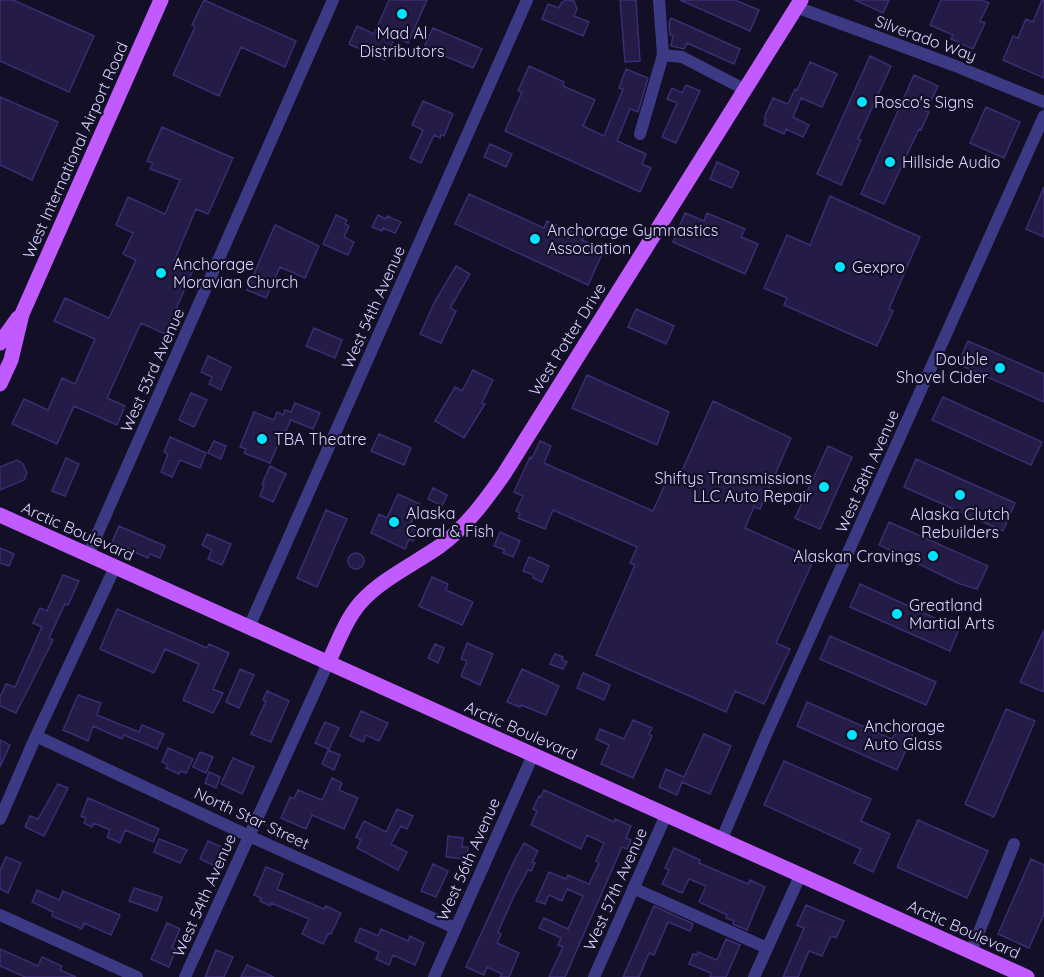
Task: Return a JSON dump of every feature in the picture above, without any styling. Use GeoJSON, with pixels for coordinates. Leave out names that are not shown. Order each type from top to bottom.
{"type":"FeatureCollection","features":[{"type":"Feature","properties":{"kind":"main road","name":"West International Airport Road"},"geometry":{"type":"LineString","coordinates":[[0,384],[11,360],[22,314],[161,0]]}},
{"type":"Feature","properties":{"kind":"main road","name":"West Potter Drive"},"geometry":{"type":"LineString","coordinates":[[328,663],[351,615],[362,601],[374,590],[441,545],[480,507],[510,464],[799,4]]}},
{"type":"Feature","properties":{"kind":"main road","name":"West International Airport Road"},"geometry":{"type":"LineString","coordinates":[[0,343],[22,314]]}},
{"type":"Feature","properties":{"kind":"main road","name":"Arctic Boulevard"},"geometry":{"type":"LineString","coordinates":[[0,515],[1027,977]]}},
{"type":"Feature","properties":{"kind":"street","name":"West 53rd Avenue"},"geometry":{"type":"LineString","coordinates":[[88,555],[333,0]]}},
{"type":"Feature","properties":{"kind":"street","name":"West 54th Avenue"},"geometry":{"type":"LineString","coordinates":[[249,627],[527,0]]}},
{"type":"Feature","properties":{"kind":"street"},"geometry":{"type":"LineString","coordinates":[[640,134],[663,54],[659,0]]}},
{"type":"Feature","properties":{"kind":"street","name":"Silverado Way"},"geometry":{"type":"LineString","coordinates":[[799,4],[1044,102]]}},
{"type":"Feature","properties":{"kind":"street"},"geometry":{"type":"LineString","coordinates":[[663,54],[682,57],[744,89]]}},
{"type":"Feature","properties":{"kind":"street","name":"West 58th Avenue"},"geometry":{"type":"LineString","coordinates":[[722,841],[766,735],[1044,116]]}},
{"type":"Feature","properties":{"kind":"street"},"geometry":{"type":"LineString","coordinates":[[0,819],[115,567]]}},
{"type":"Feature","properties":{"kind":"street","name":"West 54th Avenue"},"geometry":{"type":"LineString","coordinates":[[186,977],[328,663]]}},
{"type":"Feature","properties":{"kind":"street","name":"North Star Street"},"geometry":{"type":"LineString","coordinates":[[36,736],[249,836],[455,928]]}},
{"type":"Feature","properties":{"kind":"street","name":"West 56th Avenue"},"geometry":{"type":"LineString","coordinates":[[434,977],[533,755]]}},
{"type":"Feature","properties":{"kind":"street","name":"West 57th Avenue"},"geometry":{"type":"LineString","coordinates":[[594,977],[666,815]]}},
{"type":"Feature","properties":{"kind":"street"},"geometry":{"type":"LineString","coordinates":[[971,952],[1014,844]]}},
{"type":"Feature","properties":{"kind":"street"},"geometry":{"type":"LineString","coordinates":[[754,977],[800,876]]}},
{"type":"Feature","properties":{"kind":"street"},"geometry":{"type":"LineString","coordinates":[[633,888],[767,948]]}},
{"type":"Feature","properties":{"kind":"street"},"geometry":{"type":"LineString","coordinates":[[0,915],[137,977]]}},
{"type":"Feature","properties":{"kind":"building"},"geometry":{"type":"Polygon","coordinates":[[[0,0],[13,0],[94,36],[69,92],[0,61],[0,0]]]}},
{"type":"Feature","properties":{"kind":"building"},"geometry":{"type":"Polygon","coordinates":[[[204,0],[296,41],[285,67],[241,47],[219,96],[173,75],[195,27],[192,25],[204,0]]]}},
{"type":"Feature","properties":{"kind":"building","name":"Mad Al Distributors"},"geometry":{"type":"Polygon","coordinates":[[[389,0],[427,0],[408,43],[395,37],[385,60],[349,44],[357,26],[374,34],[389,0]]]}},
{"type":"Feature","properties":{"kind":"building"},"geometry":{"type":"Polygon","coordinates":[[[566,0],[574,1],[577,9],[574,16],[589,22],[583,36],[542,19],[548,4],[559,8],[566,0]]]}},
{"type":"Feature","properties":{"kind":"building"},"geometry":{"type":"Polygon","coordinates":[[[620,0],[636,0],[640,61],[625,62],[620,0]]]}},
{"type":"Feature","properties":{"kind":"building"},"geometry":{"type":"Polygon","coordinates":[[[680,0],[735,0],[759,10],[750,31],[680,0]]]}},
{"type":"Feature","properties":{"kind":"building"},"geometry":{"type":"Polygon","coordinates":[[[855,0],[889,0],[883,13],[855,0]]]}},
{"type":"Feature","properties":{"kind":"building"},"geometry":{"type":"Polygon","coordinates":[[[941,0],[982,0],[989,3],[980,21],[985,23],[973,49],[951,39],[953,35],[930,25],[941,0]]]}},
{"type":"Feature","properties":{"kind":"building"},"geometry":{"type":"Polygon","coordinates":[[[1044,0],[1044,78],[1003,60],[1013,36],[1018,38],[1026,19],[1033,22],[1044,0]]]}},
{"type":"Feature","properties":{"kind":"building"},"geometry":{"type":"Polygon","coordinates":[[[671,18],[740,49],[734,64],[687,43],[684,49],[671,46],[673,36],[670,35],[669,23],[671,18]]]}},
{"type":"Feature","properties":{"kind":"building"},"geometry":{"type":"Polygon","coordinates":[[[433,28],[482,49],[473,68],[424,47],[433,28]]]}},
{"type":"Feature","properties":{"kind":"building","name":"Rosco's Signs"},"geometry":{"type":"Polygon","coordinates":[[[870,56],[891,66],[858,139],[861,140],[841,185],[817,174],[870,56]]]}},
{"type":"Feature","properties":{"kind":"building"},"geometry":{"type":"Polygon","coordinates":[[[810,62],[837,74],[822,107],[801,98],[793,117],[809,125],[803,137],[786,129],[784,134],[764,125],[766,119],[764,118],[773,98],[788,104],[810,62]]]}},
{"type":"Feature","properties":{"kind":"building"},"geometry":{"type":"Polygon","coordinates":[[[529,66],[564,82],[563,86],[595,100],[583,126],[604,136],[623,89],[619,88],[626,69],[648,78],[638,112],[630,109],[617,141],[646,154],[642,164],[651,168],[640,192],[505,131],[522,92],[518,91],[529,66]]]}},
{"type":"Feature","properties":{"kind":"building","name":"Hillside Audio"},"geometry":{"type":"Polygon","coordinates":[[[914,75],[938,86],[926,111],[929,112],[921,130],[919,129],[884,204],[861,194],[914,75]]]}},
{"type":"Feature","properties":{"kind":"building"},"geometry":{"type":"Polygon","coordinates":[[[686,85],[700,91],[676,143],[662,137],[677,103],[667,99],[672,88],[682,93],[686,85]]]}},
{"type":"Feature","properties":{"kind":"building"},"geometry":{"type":"Polygon","coordinates":[[[0,97],[58,122],[32,180],[0,165],[0,97]]]}},
{"type":"Feature","properties":{"kind":"building"},"geometry":{"type":"Polygon","coordinates":[[[423,101],[453,114],[444,136],[441,135],[440,138],[434,135],[421,163],[410,158],[423,130],[412,125],[423,101]]]}},
{"type":"Feature","properties":{"kind":"building"},"geometry":{"type":"Polygon","coordinates":[[[986,107],[1020,122],[1004,158],[970,143],[986,107]]]}},
{"type":"Feature","properties":{"kind":"building"},"geometry":{"type":"Polygon","coordinates":[[[162,127],[233,158],[208,214],[196,209],[174,261],[193,270],[165,334],[141,323],[107,398],[125,406],[117,425],[74,406],[57,444],[12,424],[24,399],[48,410],[62,378],[75,384],[95,339],[54,321],[65,298],[109,318],[136,260],[123,254],[133,233],[116,225],[128,197],[165,214],[180,180],[150,169],[153,163],[147,161],[162,127]]]}},
{"type":"Feature","properties":{"kind":"building"},"geometry":{"type":"Polygon","coordinates":[[[490,144],[512,154],[506,167],[484,157],[490,144]]]}},
{"type":"Feature","properties":{"kind":"building"},"geometry":{"type":"Polygon","coordinates":[[[717,162],[739,172],[732,188],[710,179],[717,162]]]}},
{"type":"Feature","properties":{"kind":"building"},"geometry":{"type":"Polygon","coordinates":[[[1044,187],[1044,237],[1026,229],[1044,187]]]}},
{"type":"Feature","properties":{"kind":"building","name":"Anchorage Gymnastics Association"},"geometry":{"type":"Polygon","coordinates":[[[469,194],[544,228],[547,221],[584,237],[582,240],[604,250],[588,285],[455,224],[469,194]]]}},
{"type":"Feature","properties":{"kind":"building","name":"Gexpro"},"geometry":{"type":"Polygon","coordinates":[[[830,196],[920,237],[889,309],[893,311],[877,346],[784,305],[787,298],[764,288],[787,235],[810,245],[830,196]]]}},
{"type":"Feature","properties":{"kind":"building"},"geometry":{"type":"Polygon","coordinates":[[[685,213],[704,221],[707,213],[745,229],[741,237],[758,244],[745,274],[673,242],[685,213]]]}},
{"type":"Feature","properties":{"kind":"building"},"geometry":{"type":"Polygon","coordinates":[[[336,215],[347,220],[345,224],[349,226],[344,237],[354,242],[348,255],[323,244],[336,215]]]}},
{"type":"Feature","properties":{"kind":"building"},"geometry":{"type":"Polygon","coordinates":[[[378,215],[401,222],[395,233],[383,228],[382,231],[372,227],[378,215]]]}},
{"type":"Feature","properties":{"kind":"building"},"geometry":{"type":"Polygon","coordinates":[[[275,225],[319,246],[305,278],[280,267],[266,298],[247,290],[275,225]]]}},
{"type":"Feature","properties":{"kind":"building"},"geometry":{"type":"Polygon","coordinates":[[[456,266],[470,274],[450,308],[456,311],[441,343],[420,334],[435,301],[456,266]]]}},
{"type":"Feature","properties":{"kind":"building"},"geometry":{"type":"Polygon","coordinates":[[[636,309],[674,326],[666,344],[628,327],[636,309]]]}},
{"type":"Feature","properties":{"kind":"building"},"geometry":{"type":"Polygon","coordinates":[[[314,328],[342,340],[335,358],[306,346],[314,328]]]}},
{"type":"Feature","properties":{"kind":"building","name":"Double Shovel Cider"},"geometry":{"type":"Polygon","coordinates":[[[968,341],[1044,374],[1044,402],[958,364],[968,341]]]}},
{"type":"Feature","properties":{"kind":"building"},"geometry":{"type":"Polygon","coordinates":[[[208,356],[231,367],[221,390],[209,384],[212,377],[201,372],[208,356]]]}},
{"type":"Feature","properties":{"kind":"building"},"geometry":{"type":"Polygon","coordinates":[[[473,370],[493,380],[482,403],[485,404],[464,438],[435,421],[455,387],[462,391],[473,370]]]}},
{"type":"Feature","properties":{"kind":"building"},"geometry":{"type":"Polygon","coordinates":[[[587,375],[669,412],[657,445],[572,408],[587,375]]]}},
{"type":"Feature","properties":{"kind":"building"},"geometry":{"type":"Polygon","coordinates":[[[191,393],[207,400],[194,427],[179,420],[191,393]]]}},
{"type":"Feature","properties":{"kind":"building"},"geometry":{"type":"Polygon","coordinates":[[[943,397],[1042,442],[1031,465],[932,420],[943,397]]]}},
{"type":"Feature","properties":{"kind":"building"},"geometry":{"type":"Polygon","coordinates":[[[713,401],[791,438],[760,509],[754,507],[745,528],[814,559],[776,643],[790,649],[764,704],[735,691],[726,712],[596,655],[635,565],[630,563],[637,547],[553,510],[545,529],[518,518],[520,513],[516,511],[523,496],[514,492],[540,441],[551,446],[544,463],[653,511],[667,480],[676,484],[713,401]]]}},
{"type":"Feature","properties":{"kind":"building","name":"TBA Theatre"},"geometry":{"type":"Polygon","coordinates":[[[295,403],[320,413],[313,429],[291,420],[286,431],[284,430],[270,463],[244,453],[246,449],[240,447],[254,412],[274,420],[277,412],[283,415],[285,410],[291,412],[295,403]]]}},
{"type":"Feature","properties":{"kind":"building"},"geometry":{"type":"Polygon","coordinates":[[[379,434],[411,448],[404,465],[371,451],[379,434]]]}},
{"type":"Feature","properties":{"kind":"building"},"geometry":{"type":"Polygon","coordinates":[[[170,437],[206,453],[200,468],[180,460],[172,477],[161,472],[168,454],[164,452],[170,437]]]}},
{"type":"Feature","properties":{"kind":"building"},"geometry":{"type":"Polygon","coordinates":[[[214,441],[226,446],[221,459],[208,453],[214,441]]]}},
{"type":"Feature","properties":{"kind":"building","name":"Shiftys Transmissions LLC Auto Repair"},"geometry":{"type":"Polygon","coordinates":[[[828,446],[852,457],[820,529],[795,518],[828,446]]]}},
{"type":"Feature","properties":{"kind":"building"},"geometry":{"type":"Polygon","coordinates":[[[66,458],[79,464],[65,496],[52,491],[66,458]]]}},
{"type":"Feature","properties":{"kind":"building","name":"Alaska Clutch Rebuilders"},"geometry":{"type":"Polygon","coordinates":[[[916,459],[1015,503],[1003,531],[904,487],[916,459]]]}},
{"type":"Feature","properties":{"kind":"building"},"geometry":{"type":"Polygon","coordinates":[[[17,460],[23,464],[27,473],[24,480],[0,490],[0,467],[17,460]]]}},
{"type":"Feature","properties":{"kind":"building"},"geometry":{"type":"Polygon","coordinates":[[[270,466],[286,474],[273,502],[260,496],[264,485],[262,484],[270,466]]]}},
{"type":"Feature","properties":{"kind":"building"},"geometry":{"type":"Polygon","coordinates":[[[433,488],[447,495],[442,506],[428,499],[433,488]]]}},
{"type":"Feature","properties":{"kind":"building","name":"Alaska Coral & Fish"},"geometry":{"type":"Polygon","coordinates":[[[398,494],[420,504],[409,527],[418,531],[413,541],[409,539],[405,549],[371,533],[379,514],[387,518],[398,494]]]}},
{"type":"Feature","properties":{"kind":"building"},"geometry":{"type":"Polygon","coordinates":[[[326,510],[347,519],[317,587],[297,578],[326,510]]]}},
{"type":"Feature","properties":{"kind":"building","name":"Alaskan Cravings"},"geometry":{"type":"Polygon","coordinates":[[[889,522],[988,566],[977,589],[960,584],[879,545],[889,522]]]}},
{"type":"Feature","properties":{"kind":"building"},"geometry":{"type":"Polygon","coordinates":[[[119,526],[165,546],[160,558],[150,554],[148,558],[112,542],[119,526]]]}},
{"type":"Feature","properties":{"kind":"building"},"geometry":{"type":"Polygon","coordinates":[[[500,532],[520,541],[513,557],[503,553],[505,550],[494,546],[500,532]]]}},
{"type":"Feature","properties":{"kind":"building"},"geometry":{"type":"Polygon","coordinates":[[[207,534],[231,544],[222,565],[208,559],[212,550],[202,545],[207,534]]]}},
{"type":"Feature","properties":{"kind":"building"},"geometry":{"type":"Polygon","coordinates":[[[0,548],[14,554],[9,566],[0,563],[0,548]]]}},
{"type":"Feature","properties":{"kind":"building"},"geometry":{"type":"Polygon","coordinates":[[[356,553],[362,555],[364,561],[362,567],[356,569],[350,567],[348,561],[350,555],[356,553]]]}},
{"type":"Feature","properties":{"kind":"building"},"geometry":{"type":"Polygon","coordinates":[[[529,557],[549,566],[542,582],[533,578],[534,575],[523,571],[529,557]]]}},
{"type":"Feature","properties":{"kind":"building"},"geometry":{"type":"Polygon","coordinates":[[[63,575],[79,581],[68,605],[65,604],[49,638],[53,640],[16,713],[0,706],[0,697],[6,684],[15,687],[42,627],[33,623],[40,608],[47,611],[63,575]]]}},
{"type":"Feature","properties":{"kind":"building"},"geometry":{"type":"Polygon","coordinates":[[[432,577],[448,584],[446,590],[473,602],[462,625],[419,606],[432,577]]]}},
{"type":"Feature","properties":{"kind":"building","name":"Greatland Martial Arts"},"geometry":{"type":"Polygon","coordinates":[[[860,584],[959,629],[950,651],[850,607],[860,584]]]}},
{"type":"Feature","properties":{"kind":"building"},"geometry":{"type":"Polygon","coordinates":[[[117,609],[207,648],[209,644],[229,653],[213,689],[223,693],[213,713],[183,700],[199,664],[165,649],[154,673],[100,649],[117,609]]]}},
{"type":"Feature","properties":{"kind":"building"},"geometry":{"type":"Polygon","coordinates":[[[1044,630],[1044,692],[1020,682],[1044,630]]]}},
{"type":"Feature","properties":{"kind":"building"},"geometry":{"type":"Polygon","coordinates":[[[830,636],[936,682],[926,705],[820,659],[830,636]]]}},
{"type":"Feature","properties":{"kind":"building"},"geometry":{"type":"Polygon","coordinates":[[[467,643],[493,654],[480,685],[461,676],[467,661],[461,659],[467,643]]]}},
{"type":"Feature","properties":{"kind":"building"},"geometry":{"type":"Polygon","coordinates":[[[435,644],[444,648],[438,663],[428,658],[435,644]]]}},
{"type":"Feature","properties":{"kind":"building"},"geometry":{"type":"Polygon","coordinates":[[[555,654],[563,657],[562,660],[567,662],[563,669],[550,664],[555,654]]]}},
{"type":"Feature","properties":{"kind":"building"},"geometry":{"type":"Polygon","coordinates":[[[240,669],[254,675],[239,708],[226,702],[240,669]]]}},
{"type":"Feature","properties":{"kind":"building"},"geometry":{"type":"Polygon","coordinates":[[[522,669],[559,686],[546,715],[507,702],[522,669]]]}},
{"type":"Feature","properties":{"kind":"building"},"geometry":{"type":"Polygon","coordinates":[[[583,673],[610,685],[604,700],[577,688],[583,673]]]}},
{"type":"Feature","properties":{"kind":"building"},"geometry":{"type":"Polygon","coordinates":[[[267,691],[289,701],[271,742],[251,734],[266,701],[263,700],[267,691]]]}},
{"type":"Feature","properties":{"kind":"building"},"geometry":{"type":"Polygon","coordinates":[[[78,695],[101,703],[97,715],[139,732],[142,725],[164,734],[157,749],[124,735],[122,739],[93,726],[88,741],[63,730],[78,695]]]}},
{"type":"Feature","properties":{"kind":"building","name":"Anchorage Auto Glass"},"geometry":{"type":"Polygon","coordinates":[[[807,702],[892,739],[900,726],[914,732],[897,770],[797,726],[807,702]]]}},
{"type":"Feature","properties":{"kind":"building"},"geometry":{"type":"Polygon","coordinates":[[[1006,709],[1035,721],[994,817],[965,804],[1006,709]]]}},
{"type":"Feature","properties":{"kind":"building"},"geometry":{"type":"Polygon","coordinates":[[[361,711],[388,723],[379,741],[366,735],[363,742],[350,736],[361,711]]]}},
{"type":"Feature","properties":{"kind":"building"},"geometry":{"type":"Polygon","coordinates":[[[633,720],[652,728],[649,734],[652,736],[633,778],[601,764],[609,745],[596,739],[600,729],[624,739],[633,720]]]}},
{"type":"Feature","properties":{"kind":"building"},"geometry":{"type":"Polygon","coordinates":[[[325,722],[339,728],[329,749],[315,743],[325,722]]]}},
{"type":"Feature","properties":{"kind":"building"},"geometry":{"type":"Polygon","coordinates":[[[704,734],[731,746],[710,794],[682,782],[677,795],[659,787],[666,769],[684,777],[704,734]]]}},
{"type":"Feature","properties":{"kind":"building"},"geometry":{"type":"Polygon","coordinates":[[[0,740],[10,745],[0,767],[0,740]]]}},
{"type":"Feature","properties":{"kind":"building"},"geometry":{"type":"Polygon","coordinates":[[[168,748],[193,759],[186,773],[181,771],[179,774],[166,768],[168,765],[162,762],[168,748]]]}},
{"type":"Feature","properties":{"kind":"building"},"geometry":{"type":"Polygon","coordinates":[[[328,750],[340,755],[334,770],[322,764],[328,750]]]}},
{"type":"Feature","properties":{"kind":"building"},"geometry":{"type":"Polygon","coordinates":[[[200,752],[213,757],[206,773],[193,767],[200,752]]]}},
{"type":"Feature","properties":{"kind":"building"},"geometry":{"type":"Polygon","coordinates":[[[233,758],[254,767],[242,794],[221,784],[233,758]]]}},
{"type":"Feature","properties":{"kind":"building"},"geometry":{"type":"Polygon","coordinates":[[[784,761],[871,799],[861,821],[890,834],[873,872],[854,863],[861,849],[764,805],[784,761]]]}},
{"type":"Feature","properties":{"kind":"building"},"geometry":{"type":"Polygon","coordinates":[[[209,772],[220,777],[216,788],[205,783],[209,772]]]}},
{"type":"Feature","properties":{"kind":"building"},"geometry":{"type":"Polygon","coordinates":[[[332,778],[342,783],[339,790],[358,798],[344,829],[312,815],[306,829],[281,818],[290,797],[294,799],[298,790],[322,800],[332,778]]]}},
{"type":"Feature","properties":{"kind":"building"},"geometry":{"type":"Polygon","coordinates":[[[58,784],[68,788],[44,836],[25,827],[30,816],[38,819],[58,784]]]}},
{"type":"Feature","properties":{"kind":"building"},"geometry":{"type":"Polygon","coordinates":[[[544,790],[614,822],[615,819],[631,826],[626,838],[631,840],[627,849],[622,847],[565,977],[549,977],[563,947],[558,945],[561,938],[539,928],[544,918],[568,929],[583,896],[567,889],[562,901],[549,895],[545,904],[536,901],[549,872],[566,879],[568,875],[589,884],[599,863],[596,861],[604,843],[587,835],[581,849],[531,825],[537,811],[533,809],[544,790]]]}},
{"type":"Feature","properties":{"kind":"building"},"geometry":{"type":"Polygon","coordinates":[[[88,798],[159,829],[153,842],[125,830],[120,843],[107,837],[110,830],[94,823],[92,827],[84,823],[86,818],[81,816],[88,798]]]}},
{"type":"Feature","properties":{"kind":"building"},"geometry":{"type":"Polygon","coordinates":[[[397,809],[413,816],[407,829],[401,826],[391,844],[407,852],[398,870],[357,848],[361,840],[356,837],[364,821],[386,832],[397,809]]]}},
{"type":"Feature","properties":{"kind":"building"},"geometry":{"type":"Polygon","coordinates":[[[918,820],[988,851],[967,898],[897,867],[918,820]]]}},
{"type":"Feature","properties":{"kind":"building"},"geometry":{"type":"Polygon","coordinates":[[[448,836],[463,838],[462,847],[468,847],[467,859],[446,857],[448,836]]]}},
{"type":"Feature","properties":{"kind":"building"},"geometry":{"type":"Polygon","coordinates":[[[159,839],[187,850],[180,863],[154,852],[159,839]]]}},
{"type":"Feature","properties":{"kind":"building"},"geometry":{"type":"Polygon","coordinates":[[[208,841],[224,848],[215,866],[200,859],[208,841]]]}},
{"type":"Feature","properties":{"kind":"building"},"geometry":{"type":"Polygon","coordinates":[[[524,843],[538,851],[532,862],[535,863],[531,871],[528,870],[513,898],[498,932],[501,934],[497,943],[519,953],[509,977],[500,977],[502,974],[487,967],[484,975],[466,967],[524,843]]]}},
{"type":"Feature","properties":{"kind":"building"},"geometry":{"type":"Polygon","coordinates":[[[674,848],[700,860],[699,863],[748,884],[750,880],[765,887],[747,930],[733,924],[734,921],[726,918],[727,915],[699,902],[706,886],[689,879],[682,893],[662,884],[669,870],[665,868],[674,848]]]}},
{"type":"Feature","properties":{"kind":"building"},"geometry":{"type":"Polygon","coordinates":[[[6,857],[21,863],[8,893],[0,889],[0,871],[6,857]]]}},
{"type":"Feature","properties":{"kind":"building"},"geometry":{"type":"Polygon","coordinates":[[[1031,859],[1044,865],[1044,914],[1029,948],[998,934],[1031,859]]]}},
{"type":"Feature","properties":{"kind":"building"},"geometry":{"type":"Polygon","coordinates":[[[433,864],[448,871],[436,897],[421,891],[433,864]]]}},
{"type":"Feature","properties":{"kind":"building"},"geometry":{"type":"Polygon","coordinates":[[[266,867],[283,874],[277,889],[324,909],[326,906],[341,913],[331,934],[329,933],[323,944],[302,934],[309,919],[271,903],[270,906],[254,895],[266,867]]]}},
{"type":"Feature","properties":{"kind":"building"},"geometry":{"type":"Polygon","coordinates":[[[134,888],[162,897],[157,911],[129,901],[134,888]]]}},
{"type":"Feature","properties":{"kind":"building"},"geometry":{"type":"Polygon","coordinates":[[[37,890],[59,900],[63,891],[120,915],[111,935],[84,923],[82,929],[52,916],[53,912],[32,902],[37,890]]]}},
{"type":"Feature","properties":{"kind":"building"},"geometry":{"type":"Polygon","coordinates":[[[806,905],[844,921],[836,938],[831,936],[822,956],[809,951],[798,977],[783,977],[804,928],[797,925],[806,905]]]}},
{"type":"Feature","properties":{"kind":"building"},"geometry":{"type":"Polygon","coordinates":[[[654,906],[693,924],[690,931],[668,922],[654,955],[649,953],[639,977],[623,977],[654,906]]]}},
{"type":"Feature","properties":{"kind":"building"},"geometry":{"type":"Polygon","coordinates":[[[167,923],[180,929],[172,948],[176,949],[169,967],[151,959],[167,923]]]}},
{"type":"Feature","properties":{"kind":"building"},"geometry":{"type":"Polygon","coordinates":[[[360,928],[378,936],[381,929],[408,941],[410,936],[424,943],[415,965],[393,955],[389,965],[376,959],[379,952],[355,941],[360,928]]]}},
{"type":"Feature","properties":{"kind":"building"},"geometry":{"type":"Polygon","coordinates":[[[726,939],[740,945],[726,977],[710,977],[711,973],[689,964],[693,954],[697,955],[698,952],[717,960],[726,939]]]}},
{"type":"Feature","properties":{"kind":"building"},"geometry":{"type":"Polygon","coordinates":[[[0,949],[38,966],[42,957],[62,966],[60,970],[76,977],[25,977],[0,966],[0,949]]]}},
{"type":"Feature","properties":{"kind":"building"},"geometry":{"type":"Polygon","coordinates":[[[216,950],[233,957],[224,977],[205,977],[216,950]]]}},
{"type":"Feature","properties":{"kind":"building"},"geometry":{"type":"Polygon","coordinates":[[[247,965],[274,977],[241,977],[247,965]]]}},
{"type":"Feature","properties":{"kind":"place","name":"Mad Al Distributors"},"geometry":{"type":"Point","coordinates":[402,14]}},
{"type":"Feature","properties":{"kind":"place","name":"Rosco's Signs"},"geometry":{"type":"Point","coordinates":[862,102]}},
{"type":"Feature","properties":{"kind":"place","name":"Hillside Audio"},"geometry":{"type":"Point","coordinates":[890,162]}},
{"type":"Feature","properties":{"kind":"place","name":"Anchorage Gymnastics Association"},"geometry":{"type":"Point","coordinates":[535,239]}},
{"type":"Feature","properties":{"kind":"place","name":"Gexpro"},"geometry":{"type":"Point","coordinates":[840,267]}},
{"type":"Feature","properties":{"kind":"place","name":"Anchorage Moravian Church"},"geometry":{"type":"Point","coordinates":[161,273]}},
{"type":"Feature","properties":{"kind":"place","name":"Double Shovel Cider"},"geometry":{"type":"Point","coordinates":[1000,368]}},
{"type":"Feature","properties":{"kind":"place","name":"TBA Theatre"},"geometry":{"type":"Point","coordinates":[262,439]}},
{"type":"Feature","properties":{"kind":"place","name":"Shiftys Transmissions LLC Auto Repair"},"geometry":{"type":"Point","coordinates":[824,487]}},
{"type":"Feature","properties":{"kind":"place","name":"Alaska Clutch Rebuilders"},"geometry":{"type":"Point","coordinates":[960,495]}},
{"type":"Feature","properties":{"kind":"place","name":"Alaska Coral & Fish"},"geometry":{"type":"Point","coordinates":[394,522]}},
{"type":"Feature","properties":{"kind":"place","name":"Alaskan Cravings"},"geometry":{"type":"Point","coordinates":[933,556]}},
{"type":"Feature","properties":{"kind":"place","name":"Greatland Martial Arts"},"geometry":{"type":"Point","coordinates":[897,614]}},
{"type":"Feature","properties":{"kind":"place","name":"Anchorage Auto Glass"},"geometry":{"type":"Point","coordinates":[852,735]}}]}
